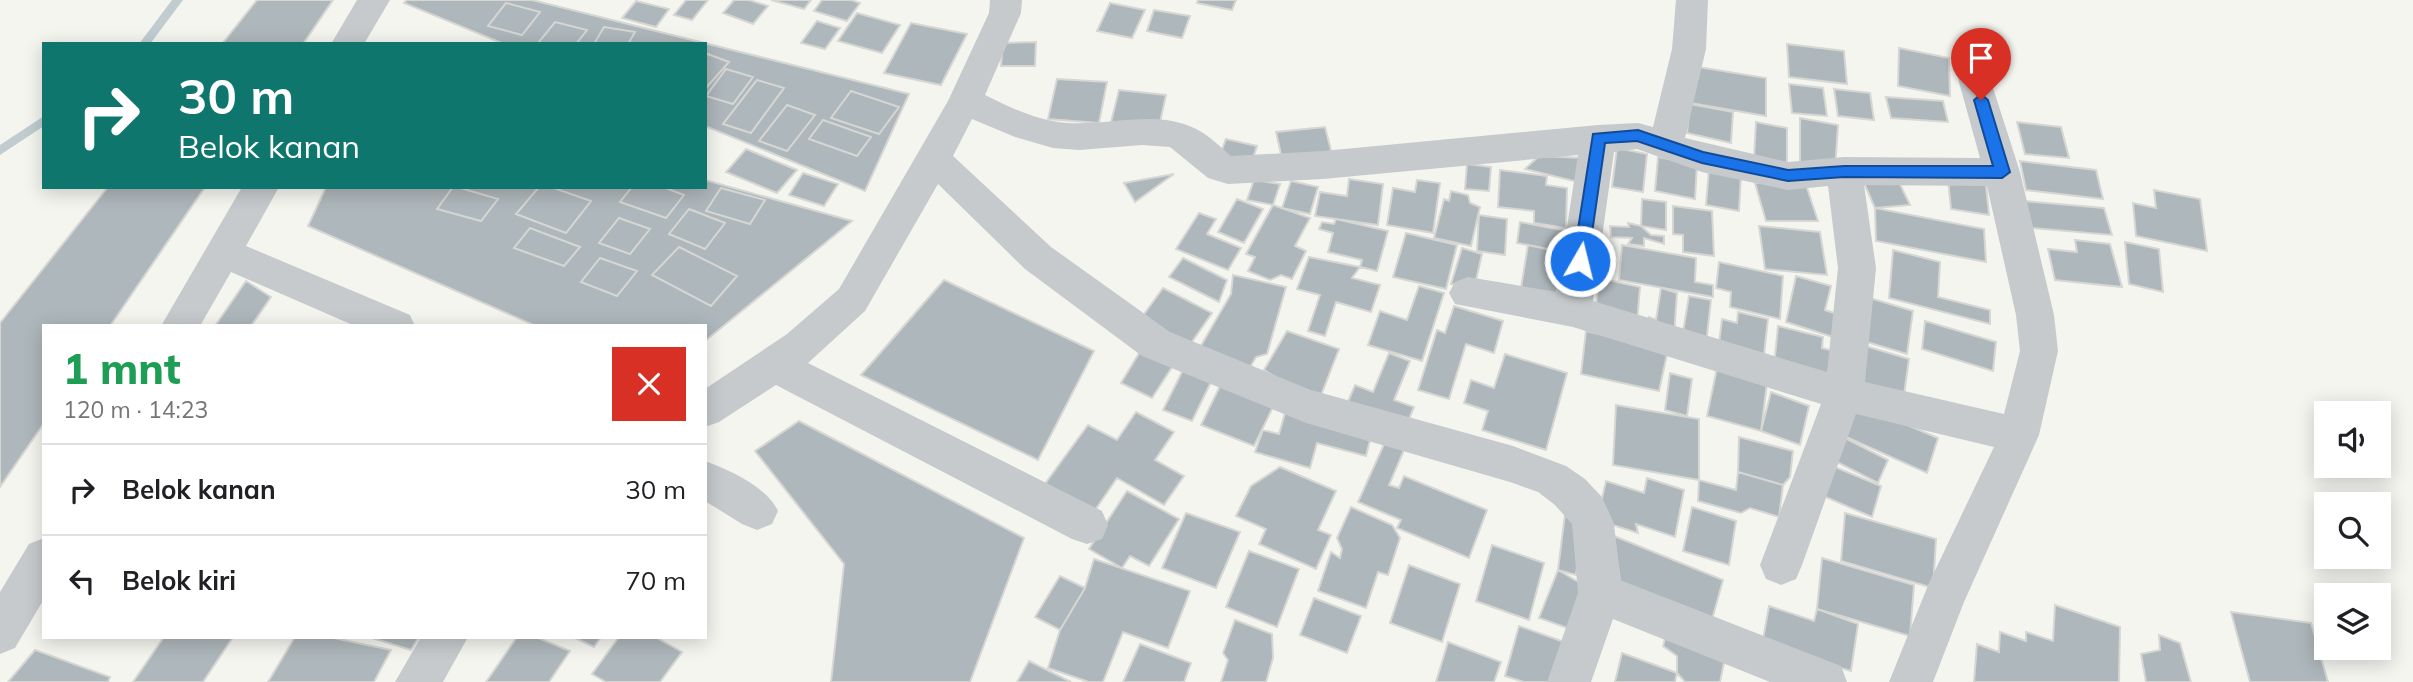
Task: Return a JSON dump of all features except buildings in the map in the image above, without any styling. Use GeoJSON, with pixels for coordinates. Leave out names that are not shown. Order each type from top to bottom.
{"type":"FeatureCollection","features":[{"type":"Feature","properties":{"kind":"street"},"geometry":{"type":"LineString","coordinates":[[359,41],[374,0]]}},
{"type":"Feature","properties":{"kind":"street"},"geometry":{"type":"LineString","coordinates":[[1666,145],[1689,49],[1692,0]]}},
{"type":"Feature","properties":{"kind":"street"},"geometry":{"type":"LineString","coordinates":[[707,409],[775,365],[837,316],[852,300],[934,159],[1014,4]]}},
{"type":"Feature","properties":{"kind":"street"},"geometry":{"type":"LineString","coordinates":[[1911,682],[1944,597],[2018,435],[2039,351],[2035,315],[2002,172],[1974,75]]}},
{"type":"Feature","properties":{"kind":"street"},"geometry":{"type":"LineString","coordinates":[[965,101],[998,117],[1064,136],[1099,137],[1135,133],[1179,136],[1224,170],[1454,154],[1638,136],[1733,166],[1788,176],[1844,171],[2002,172]]}},
{"type":"Feature","properties":{"kind":"street"},"geometry":{"type":"LineString","coordinates":[[1573,311],[1598,138]]}},
{"type":"Feature","properties":{"kind":"street"},"geometry":{"type":"LineString","coordinates":[[934,159],[1038,258],[1156,344],[1306,406],[1513,464],[1552,479],[1570,492],[1586,509],[1594,524],[1600,593],[1569,682]]}},
{"type":"Feature","properties":{"kind":"street"},"geometry":{"type":"LineString","coordinates":[[1781,565],[1844,394],[1857,268],[1844,171]]}},
{"type":"Feature","properties":{"kind":"street"},"geometry":{"type":"LineString","coordinates":[[181,324],[260,189]]}},
{"type":"Feature","properties":{"kind":"street"},"geometry":{"type":"LineString","coordinates":[[223,252],[391,324]]}},
{"type":"Feature","properties":{"kind":"street"},"geometry":{"type":"LineString","coordinates":[[1468,293],[1573,311],[1844,394],[2018,435]]}},
{"type":"Feature","properties":{"kind":"street"},"geometry":{"type":"LineString","coordinates":[[775,365],[1087,525]]}},
{"type":"Feature","properties":{"kind":"street"},"geometry":{"type":"LineString","coordinates":[[707,480],[757,511]]}},
{"type":"Feature","properties":{"kind":"street"},"geometry":{"type":"LineString","coordinates":[[0,633],[42,561]]}},
{"type":"Feature","properties":{"kind":"street"},"geometry":{"type":"LineString","coordinates":[[1600,593],[1825,682]]}},
{"type":"Feature","properties":{"kind":"street"},"geometry":{"type":"LineString","coordinates":[[417,682],[445,639]]}},
{"type":"Feature","properties":{"kind":"waterway"},"geometry":{"type":"LineString","coordinates":[[146,42],[178,0]]}},
{"type":"Feature","properties":{"kind":"waterway"},"geometry":{"type":"LineString","coordinates":[[0,151],[42,121]]}},
{"type":"Feature","properties":{"kind":"route"},"geometry":{"type":"LineString","coordinates":[[1580,261],[1598,138],[1638,136],[1702,158],[1788,176],[1844,171],[2002,172],[1981,100]]}}]}
